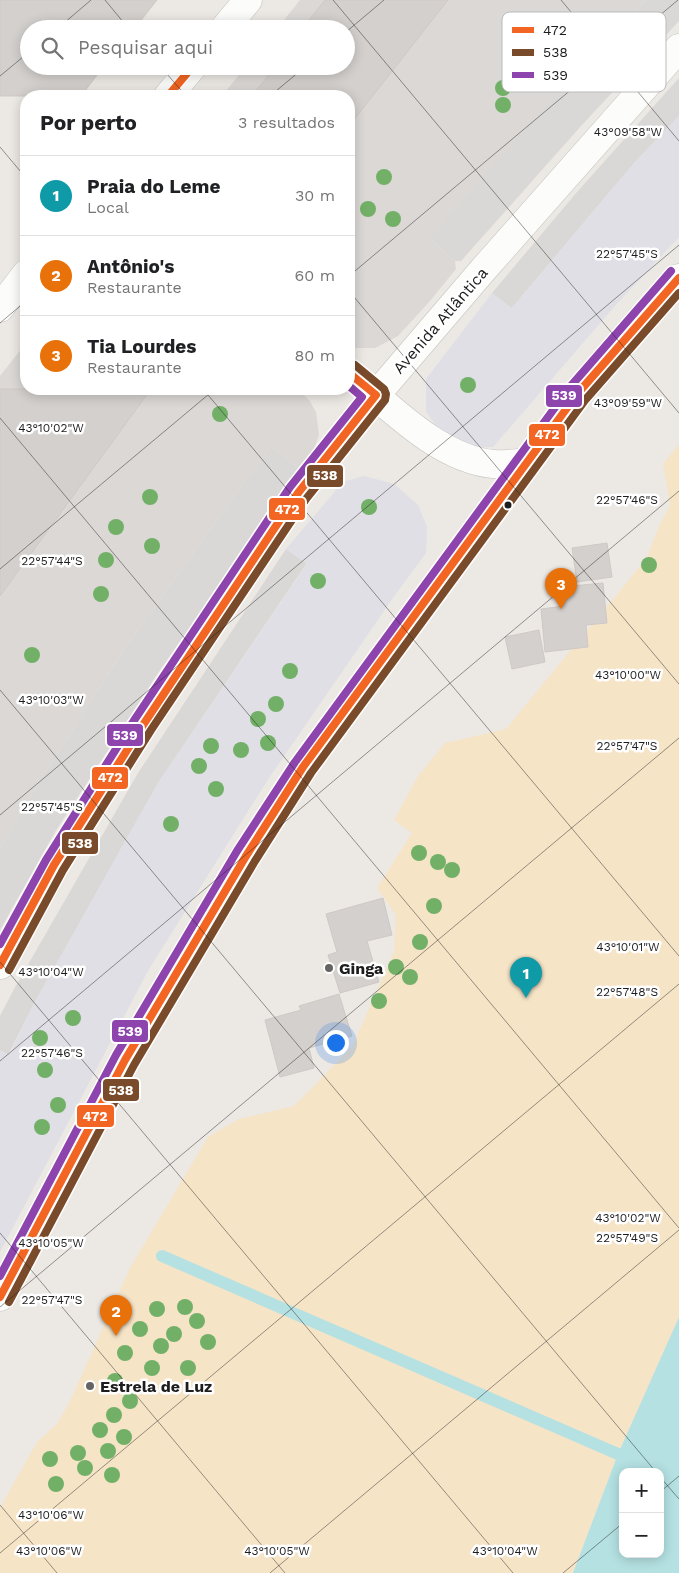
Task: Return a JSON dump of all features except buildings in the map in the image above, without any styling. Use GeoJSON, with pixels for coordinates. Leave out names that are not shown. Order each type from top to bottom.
{"type":"FeatureCollection","features":[{"type":"Feature","properties":{"kind":"street"},"geometry":{"type":"LineString","coordinates":[[231,20],[248,0]]}},
{"type":"Feature","properties":{"kind":"street","name":"Avenida Atlântica"},"geometry":{"type":"LineString","coordinates":[[666,63],[679,48]]}},
{"type":"Feature","properties":{"kind":"street"},"geometry":{"type":"LineString","coordinates":[[173,90],[186,75]]}},
{"type":"Feature","properties":{"kind":"street","name":"Avenida Atlântica"},"geometry":{"type":"LineString","coordinates":[[0,965],[54,865],[143,725],[298,493],[376,395],[482,271],[640,92]]}},
{"type":"Feature","properties":{"kind":"street"},"geometry":{"type":"LineString","coordinates":[[0,1297],[125,1060],[246,856],[303,767],[591,378],[679,278]]}},
{"type":"Feature","properties":{"kind":"street"},"geometry":{"type":"LineString","coordinates":[[0,308],[20,282]]}},
{"type":"Feature","properties":{"kind":"street"},"geometry":{"type":"LineString","coordinates":[[355,378],[417,431],[447,449],[469,459],[494,465],[527,462]]}},
{"type":"Feature","properties":{"kind":"shaded area"},"geometry":{"type":"Polygon","coordinates":[[[300,0],[646,0],[635,12],[502,12],[502,92],[561,92],[429,238],[455,261],[456,269],[398,336],[375,348],[355,348],[355,90],[227,90],[239,75],[355,75],[355,20],[284,20],[300,0]]]}},
{"type":"Feature","properties":{"kind":"shaded area"},"geometry":{"type":"Polygon","coordinates":[[[646,0],[679,0],[679,21],[666,35],[666,12],[635,12],[646,0]]]}},
{"type":"Feature","properties":{"kind":"shaded area"},"geometry":{"type":"Polygon","coordinates":[[[679,78],[679,116],[635,162],[511,309],[492,293],[577,192],[679,78]]]}},
{"type":"Feature","properties":{"kind":"shaded area"},"geometry":{"type":"Polygon","coordinates":[[[559,92],[613,92],[461,261],[455,261],[429,238],[559,92]]]}},
{"type":"Feature","properties":{"kind":"shaded area"},"geometry":{"type":"Polygon","coordinates":[[[679,116],[679,237],[614,307],[493,447],[468,447],[442,435],[426,411],[426,379],[492,293],[512,308],[635,162],[679,116]]]}},
{"type":"Feature","properties":{"kind":"shaded area"},"geometry":{"type":"Polygon","coordinates":[[[20,351],[20,395],[304,395],[316,412],[319,435],[313,452],[300,469],[271,447],[126,647],[39,782],[0,849],[0,376],[20,351]]]}},
{"type":"Feature","properties":{"kind":"shaded area"},"geometry":{"type":"Polygon","coordinates":[[[271,447],[300,469],[158,673],[55,832],[0,930],[0,849],[39,782],[126,647],[271,447]]]}},
{"type":"Feature","properties":{"kind":"shaded area"},"geometry":{"type":"Polygon","coordinates":[[[364,476],[394,484],[418,505],[427,527],[426,553],[267,781],[149,969],[0,1252],[0,1050],[9,1055],[35,1002],[158,783],[307,564],[286,549],[343,482],[364,476]]]}},
{"type":"Feature","properties":{"kind":"shaded area"},"geometry":{"type":"Polygon","coordinates":[[[286,549],[307,563],[158,783],[35,1002],[8,1055],[0,1050],[0,1016],[14,989],[138,773],[286,549]]]}},
{"type":"Feature","properties":{"kind":"sand"},"geometry":{"type":"Polygon","coordinates":[[[679,444],[679,1317],[618,1454],[573,1573],[0,1573],[0,1508],[38,1441],[57,1424],[70,1401],[130,1268],[208,1137],[239,1119],[294,1106],[353,1045],[394,952],[396,915],[377,888],[412,833],[394,820],[418,776],[445,743],[506,729],[646,559],[670,505],[663,464],[679,444]]]}},
{"type":"Feature","properties":{"kind":"water"},"geometry":{"type":"Polygon","coordinates":[[[679,1317],[679,1573],[573,1573],[618,1454],[679,1317]]]}},
{"type":"Feature","properties":{"kind":"waterway"},"geometry":{"type":"LineString","coordinates":[[162,1256],[618,1454]]}},
{"type":"Feature","properties":{"kind":"transit line","name":"472"},"geometry":{"type":"LineString","coordinates":[[173,90],[186,75]]}},
{"type":"Feature","properties":{"kind":"transit line","name":"539"},"geometry":{"type":"LineString","coordinates":[[0,1276],[116,1055],[237,851],[295,762],[570,387],[671,271]]}},
{"type":"Feature","properties":{"kind":"transit line","name":"472"},"geometry":{"type":"LineString","coordinates":[[0,1297],[125,1060],[246,856],[303,767],[578,393],[679,278]]}},
{"type":"Feature","properties":{"kind":"transit line","name":"538"},"geometry":{"type":"LineString","coordinates":[[9,1302],[134,1065],[255,861],[311,773],[586,399],[679,293]]}},
{"type":"Feature","properties":{"kind":"transit line","name":"538"},"geometry":{"type":"LineString","coordinates":[[9,970],[63,870],[151,730],[306,499],[385,400],[386,394],[384,389],[355,365]]}},
{"type":"Feature","properties":{"kind":"transit line","name":"472"},"geometry":{"type":"LineString","coordinates":[[0,965],[54,865],[143,725],[298,493],[376,395],[355,378]]}},
{"type":"Feature","properties":{"kind":"transit line","name":"539"},"geometry":{"type":"LineString","coordinates":[[0,944],[46,860],[135,719],[290,487],[362,397],[355,391]]}},
{"type":"Feature","properties":{"kind":"place","name":"Tia Lourdes"},"geometry":{"type":"Point","coordinates":[561,609]}},
{"type":"Feature","properties":{"kind":"place","name":"Ginga"},"geometry":{"type":"Point","coordinates":[329,968]}},
{"type":"Feature","properties":{"kind":"place","name":"Praia do Leme"},"geometry":{"type":"Point","coordinates":[526,998]}},
{"type":"Feature","properties":{"kind":"place","name":"Antônio's"},"geometry":{"type":"Point","coordinates":[116,1336]}},
{"type":"Feature","properties":{"kind":"place","name":"Estrela de Luz"},"geometry":{"type":"Point","coordinates":[90,1386]}}]}
